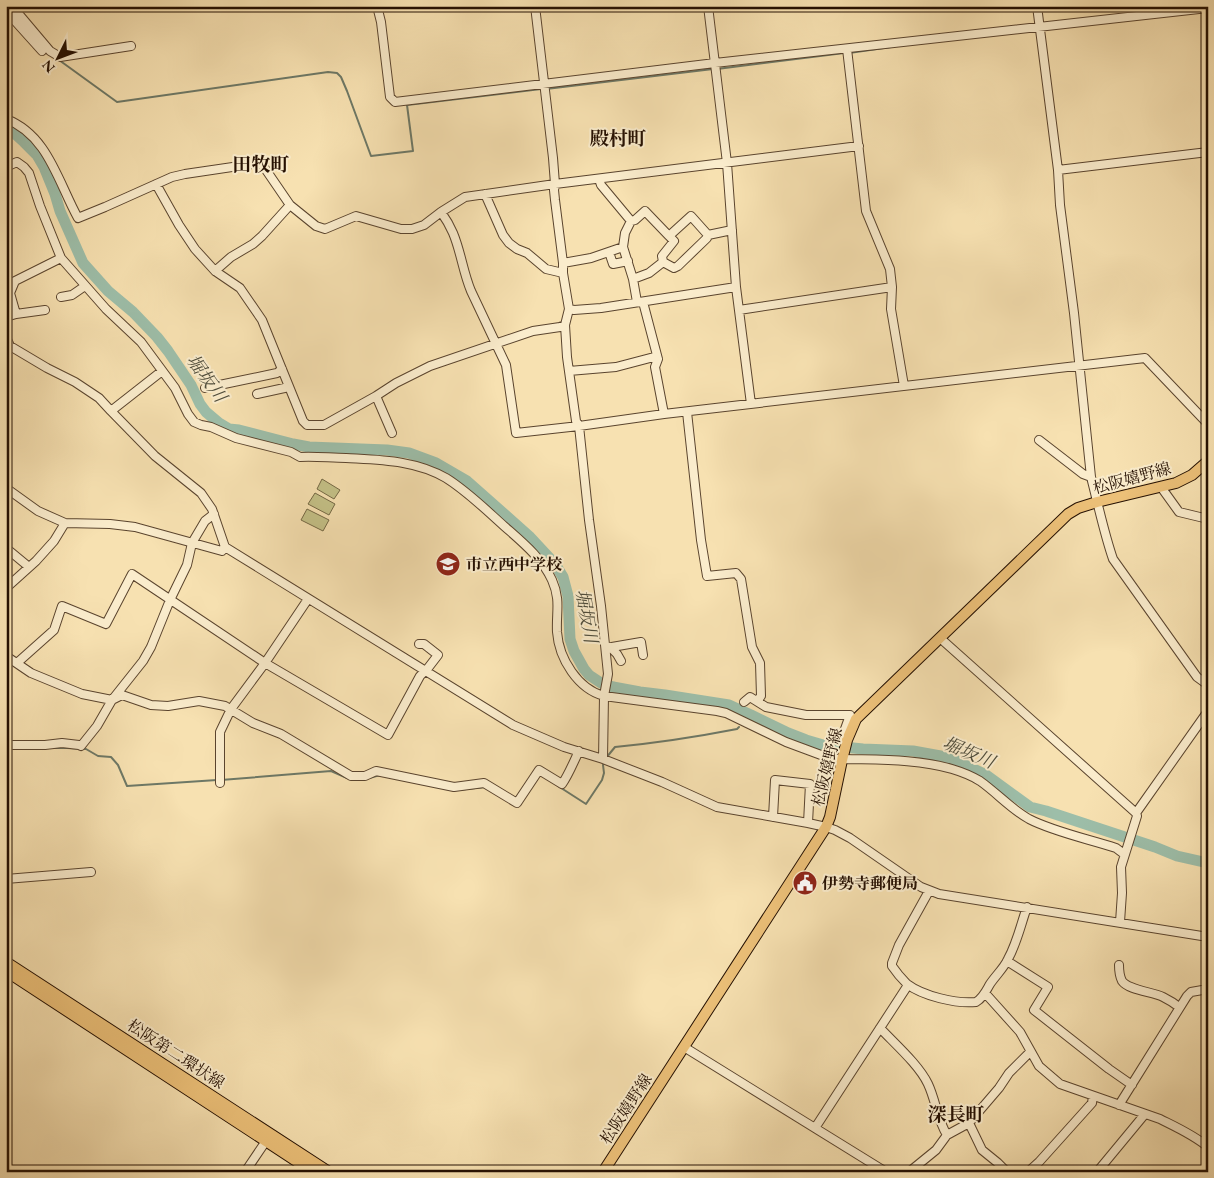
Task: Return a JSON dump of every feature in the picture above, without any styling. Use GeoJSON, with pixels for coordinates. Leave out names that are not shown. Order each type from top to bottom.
{"type":"FeatureCollection","features":[{"type":"Feature","properties":{"kind":"main road","name":"松阪嬉野線"},"geometry":{"type":"LineString","coordinates":[[603,1172],[826,827],[830,817],[842,760],[856,719],[1068,514],[1078,508],[1097,502],[1176,483],[1192,475],[1208,461]]}},
{"type":"Feature","properties":{"kind":"main road","name":"松阪第二環状線"},"geometry":{"type":"LineString","coordinates":[[6,962],[329,1172]]}},
{"type":"Feature","properties":{"kind":"main road","name":"松阪第二環状線"},"geometry":{"type":"LineString","coordinates":[[6,972],[314,1172]]}},
{"type":"Feature","properties":{"kind":"street"},"geometry":{"type":"LineString","coordinates":[[12,6],[50,51],[60,57],[131,46]]}},
{"type":"Feature","properties":{"kind":"street"},"geometry":{"type":"LineString","coordinates":[[377,6],[381,22],[390,97],[396,102],[848,52],[1040,26],[1208,8]]}},
{"type":"Feature","properties":{"kind":"street"},"geometry":{"type":"LineString","coordinates":[[535,6],[563,273],[569,309],[565,325],[569,371],[576,421],[579,426],[589,520],[608,648],[608,674],[604,694],[605,760]]}},
{"type":"Feature","properties":{"kind":"street"},"geometry":{"type":"LineString","coordinates":[[708,6],[727,163],[736,287],[750,404]]}},
{"type":"Feature","properties":{"kind":"street"},"geometry":{"type":"LineString","coordinates":[[1037,6],[1058,170],[1060,205],[1071,284],[1091,477],[1097,502],[1113,560],[1197,678],[1208,685]]}},
{"type":"Feature","properties":{"kind":"street"},"geometry":{"type":"LineString","coordinates":[[6,11],[42,51]]}},
{"type":"Feature","properties":{"kind":"street"},"geometry":{"type":"LineString","coordinates":[[848,52],[866,211],[890,269],[892,287],[891,309],[904,386]]}},
{"type":"Feature","properties":{"kind":"street"},"geometry":{"type":"LineString","coordinates":[[6,119],[16,122],[27,130],[42,147],[78,218],[172,177],[259,163],[264,167],[290,205],[316,226],[325,229],[356,216],[401,229],[412,229],[424,226],[441,212],[465,197],[859,146]]}},
{"type":"Feature","properties":{"kind":"street"},"geometry":{"type":"LineString","coordinates":[[1058,170],[1208,152]]}},
{"type":"Feature","properties":{"kind":"street"},"geometry":{"type":"LineString","coordinates":[[6,167],[18,162],[24,167],[29,174],[61,258],[106,309],[141,342],[175,388],[194,422],[236,438],[291,452],[300,457],[390,460],[413,464],[438,474],[465,491],[522,542],[544,565],[556,590],[558,609],[557,632],[563,655],[582,684],[594,692],[726,713],[786,742],[821,755],[842,760],[894,760],[951,768],[974,777],[1012,808],[1035,822],[1125,852]]}},
{"type":"Feature","properties":{"kind":"street"},"geometry":{"type":"LineString","coordinates":[[599,179],[601,185],[631,221]]}},
{"type":"Feature","properties":{"kind":"street"},"geometry":{"type":"LineString","coordinates":[[156,184],[190,243],[215,271],[240,288],[262,320],[303,421],[307,425],[324,425],[396,383],[430,366],[533,330],[565,325]]}},
{"type":"Feature","properties":{"kind":"street"},"geometry":{"type":"LineString","coordinates":[[485,194],[503,235],[509,243],[527,253],[546,269],[563,273]]}},
{"type":"Feature","properties":{"kind":"street"},"geometry":{"type":"LineString","coordinates":[[215,271],[231,257],[253,244],[290,205]]}},
{"type":"Feature","properties":{"kind":"street"},"geometry":{"type":"LineString","coordinates":[[663,262],[662,256],[674,241],[645,211],[635,220],[631,221],[625,233],[623,247],[658,359],[656,367],[664,414]]}},
{"type":"Feature","properties":{"kind":"street"},"geometry":{"type":"LineString","coordinates":[[441,212],[454,235],[467,282],[506,365],[516,433],[1145,358],[1208,424]]}},
{"type":"Feature","properties":{"kind":"street"},"geometry":{"type":"LineString","coordinates":[[669,236],[691,216],[708,235]]}},
{"type":"Feature","properties":{"kind":"street"},"geometry":{"type":"LineString","coordinates":[[663,262],[674,268],[708,235],[732,230]]}},
{"type":"Feature","properties":{"kind":"street"},"geometry":{"type":"LineString","coordinates":[[563,263],[591,258],[623,247]]}},
{"type":"Feature","properties":{"kind":"street"},"geometry":{"type":"LineString","coordinates":[[609,252],[612,264],[628,261]]}},
{"type":"Feature","properties":{"kind":"street"},"geometry":{"type":"LineString","coordinates":[[16,314],[10,293],[15,281],[61,258]]}},
{"type":"Feature","properties":{"kind":"street"},"geometry":{"type":"LineString","coordinates":[[633,279],[649,273],[663,262]]}},
{"type":"Feature","properties":{"kind":"street"},"geometry":{"type":"LineString","coordinates":[[61,297],[72,295],[85,286]]}},
{"type":"Feature","properties":{"kind":"street"},"geometry":{"type":"LineString","coordinates":[[569,309],[601,308],[736,287]]}},
{"type":"Feature","properties":{"kind":"street"},"geometry":{"type":"LineString","coordinates":[[739,310],[892,287]]}},
{"type":"Feature","properties":{"kind":"street"},"geometry":{"type":"LineString","coordinates":[[6,317],[45,310]]}},
{"type":"Feature","properties":{"kind":"street"},"geometry":{"type":"LineString","coordinates":[[6,337],[8,348],[83,387],[99,398],[155,456],[201,493],[212,509],[225,548],[513,725],[564,747],[605,760],[662,782],[717,806],[826,827],[850,838],[929,891],[1208,937]]}},
{"type":"Feature","properties":{"kind":"street"},"geometry":{"type":"LineString","coordinates":[[569,371],[616,367],[654,357],[658,359]]}},
{"type":"Feature","properties":{"kind":"street"},"geometry":{"type":"LineString","coordinates":[[206,388],[277,373],[282,369]]}},
{"type":"Feature","properties":{"kind":"street"},"geometry":{"type":"LineString","coordinates":[[111,411],[162,371]]}},
{"type":"Feature","properties":{"kind":"street"},"geometry":{"type":"LineString","coordinates":[[257,394],[289,387]]}},
{"type":"Feature","properties":{"kind":"street"},"geometry":{"type":"LineString","coordinates":[[376,396],[392,433]]}},
{"type":"Feature","properties":{"kind":"street"},"geometry":{"type":"LineString","coordinates":[[688,412],[707,576],[736,573],[741,579],[752,647],[760,663],[761,696],[757,701]]}},
{"type":"Feature","properties":{"kind":"street"},"geometry":{"type":"LineString","coordinates":[[1039,440],[1083,474],[1091,477]]}},
{"type":"Feature","properties":{"kind":"street"},"geometry":{"type":"LineString","coordinates":[[1161,487],[1179,512],[1208,519]]}},
{"type":"Feature","properties":{"kind":"street"},"geometry":{"type":"LineString","coordinates":[[6,488],[38,511],[66,523],[110,524],[135,527],[222,551],[225,548]]}},
{"type":"Feature","properties":{"kind":"street"},"geometry":{"type":"LineString","coordinates":[[6,745],[62,743],[81,746],[97,726],[112,700],[143,661],[187,565],[192,543],[205,521],[214,514]]}},
{"type":"Feature","properties":{"kind":"street"},"geometry":{"type":"LineString","coordinates":[[6,588],[54,540],[66,523]]}},
{"type":"Feature","properties":{"kind":"street"},"geometry":{"type":"LineString","coordinates":[[6,548],[29,567]]}},
{"type":"Feature","properties":{"kind":"street"},"geometry":{"type":"LineString","coordinates":[[18,663],[54,630],[62,606],[106,624],[132,574],[265,663],[388,735],[420,676],[438,655],[424,644],[419,644]]}},
{"type":"Feature","properties":{"kind":"street"},"geometry":{"type":"LineString","coordinates":[[220,780],[220,732],[231,709],[265,663],[308,598]]}},
{"type":"Feature","properties":{"kind":"street"},"geometry":{"type":"LineString","coordinates":[[940,638],[1136,813]]}},
{"type":"Feature","properties":{"kind":"street"},"geometry":{"type":"LineString","coordinates":[[608,648],[641,642],[643,655]]}},
{"type":"Feature","properties":{"kind":"street"},"geometry":{"type":"LineString","coordinates":[[608,648],[617,654],[621,661]]}},
{"type":"Feature","properties":{"kind":"street"},"geometry":{"type":"LineString","coordinates":[[6,656],[31,673],[80,693],[112,700],[122,695],[151,705],[168,706],[199,701],[225,706],[253,723],[282,734],[351,776],[365,776],[376,771],[454,787],[484,783],[517,803],[539,770],[562,784],[579,751]]}},
{"type":"Feature","properties":{"kind":"street"},"geometry":{"type":"LineString","coordinates":[[744,702],[750,697],[766,707],[806,715],[850,715],[841,740],[848,740]]}},
{"type":"Feature","properties":{"kind":"street"},"geometry":{"type":"LineString","coordinates":[[1120,922],[1122,901],[1121,867],[1136,813],[1208,711]]}},
{"type":"Feature","properties":{"kind":"street"},"geometry":{"type":"LineString","coordinates":[[773,817],[775,780],[810,784],[808,823]]}},
{"type":"Feature","properties":{"kind":"street"},"geometry":{"type":"LineString","coordinates":[[6,879],[91,872]]}},
{"type":"Feature","properties":{"kind":"street"},"geometry":{"type":"LineString","coordinates":[[929,891],[899,945],[892,963],[908,985],[929,995],[950,1000],[976,1002],[985,993],[1007,961],[1027,907]]}},
{"type":"Feature","properties":{"kind":"street"},"geometry":{"type":"LineString","coordinates":[[1007,961],[1048,988],[1034,1010],[1132,1085]]}},
{"type":"Feature","properties":{"kind":"street"},"geometry":{"type":"LineString","coordinates":[[1118,965],[1121,979],[1124,983],[1161,996],[1179,1007]]}},
{"type":"Feature","properties":{"kind":"street"},"geometry":{"type":"LineString","coordinates":[[815,1128],[908,985]]}},
{"type":"Feature","properties":{"kind":"street"},"geometry":{"type":"LineString","coordinates":[[1119,1106],[1187,996],[1191,992],[1208,989]]}},
{"type":"Feature","properties":{"kind":"street"},"geometry":{"type":"LineString","coordinates":[[985,993],[1020,1032],[1030,1052],[1042,1069],[1060,1084],[1173,1125],[1208,1147]]}},
{"type":"Feature","properties":{"kind":"street"},"geometry":{"type":"LineString","coordinates":[[880,1028],[917,1067],[928,1083],[941,1126],[947,1135]]}},
{"type":"Feature","properties":{"kind":"street"},"geometry":{"type":"LineString","coordinates":[[684,1047],[886,1172]]}},
{"type":"Feature","properties":{"kind":"street"},"geometry":{"type":"LineString","coordinates":[[909,1172],[936,1150],[947,1135],[969,1122],[1030,1052]]}},
{"type":"Feature","properties":{"kind":"street"},"geometry":{"type":"LineString","coordinates":[[1028,1172],[1092,1103],[1093,1096]]}},
{"type":"Feature","properties":{"kind":"street"},"geometry":{"type":"LineString","coordinates":[[1097,1172],[1145,1114]]}},
{"type":"Feature","properties":{"kind":"street"},"geometry":{"type":"LineString","coordinates":[[969,1122],[982,1150],[998,1162],[1007,1172]]}},
{"type":"Feature","properties":{"kind":"street"},"geometry":{"type":"LineString","coordinates":[[245,1172],[266,1141]]}},
{"type":"Feature","properties":{"kind":"shaded area"},"geometry":{"type":"Polygon","coordinates":[[[322,479],[340,490],[334,499],[317,489],[322,479]]]}},
{"type":"Feature","properties":{"kind":"shaded area"},"geometry":{"type":"Polygon","coordinates":[[[315,493],[335,504],[329,515],[308,504],[315,493]]]}},
{"type":"Feature","properties":{"kind":"shaded area"},"geometry":{"type":"Polygon","coordinates":[[[307,509],[329,520],[323,531],[301,520],[307,509]]]}},
{"type":"Feature","properties":{"kind":"waterway"},"geometry":{"type":"LineString","coordinates":[[7,6],[12,12]]}},
{"type":"Feature","properties":{"kind":"waterway"},"geometry":{"type":"LineString","coordinates":[[849,53],[891,47]]}},
{"type":"Feature","properties":{"kind":"waterway"},"geometry":{"type":"LineString","coordinates":[[717,69],[844,53]]}},
{"type":"Feature","properties":{"kind":"waterway"},"geometry":{"type":"LineString","coordinates":[[59,60],[117,102],[328,72],[337,73],[341,77],[347,91],[371,156],[413,151],[407,105],[541,89]]}},
{"type":"Feature","properties":{"kind":"waterway"},"geometry":{"type":"LineString","coordinates":[[546,89],[713,69]]}},
{"type":"Feature","properties":{"kind":"waterway","name":"堀坂川"},"geometry":{"type":"LineString","coordinates":[[6,129],[13,132],[24,142],[37,155],[44,167],[60,211],[83,263],[108,291],[133,312],[157,337],[191,385],[206,412],[229,429],[293,444],[309,447],[387,450],[409,453],[436,463],[467,481],[529,536],[555,564],[563,577],[568,596],[570,639],[574,651],[589,675],[601,683],[640,692],[729,705],[788,733],[823,745],[913,751],[946,757],[986,775],[1030,807],[1155,847],[1177,856],[1208,863]]}},
{"type":"Feature","properties":{"kind":"waterway"},"geometry":{"type":"LineString","coordinates":[[606,758],[615,747],[691,737],[737,729],[739,727]]}},
{"type":"Feature","properties":{"kind":"waterway"},"geometry":{"type":"LineString","coordinates":[[49,748],[86,749],[98,756],[111,757],[118,765],[127,786],[217,780]]}},
{"type":"Feature","properties":{"kind":"waterway"},"geometry":{"type":"LineString","coordinates":[[558,786],[586,804],[602,780],[604,762]]}},
{"type":"Feature","properties":{"kind":"waterway"},"geometry":{"type":"LineString","coordinates":[[221,780],[331,771],[347,778]]}},
{"type":"Feature","properties":{"kind":"waterway"},"geometry":{"type":"LineString","coordinates":[[354,779],[365,779],[381,775]]}},
{"type":"Feature","properties":{"kind":"waterway"},"geometry":{"type":"LineString","coordinates":[[457,790],[486,788]]}},
{"type":"Feature","properties":{"kind":"place","name":"市立西中学校"},"geometry":{"type":"Point","coordinates":[448,564]}},
{"type":"Feature","properties":{"kind":"place","name":"伊勢寺郵便局"},"geometry":{"type":"Point","coordinates":[805,883]}},
{"type":"Feature","properties":{"kind":"district","name":"殿村町"},"geometry":{"type":"Point","coordinates":[618,138]}},
{"type":"Feature","properties":{"kind":"district","name":"田牧町"},"geometry":{"type":"Point","coordinates":[261,164]}},
{"type":"Feature","properties":{"kind":"district","name":"深長町"},"geometry":{"type":"Point","coordinates":[956,1114]}}]}
